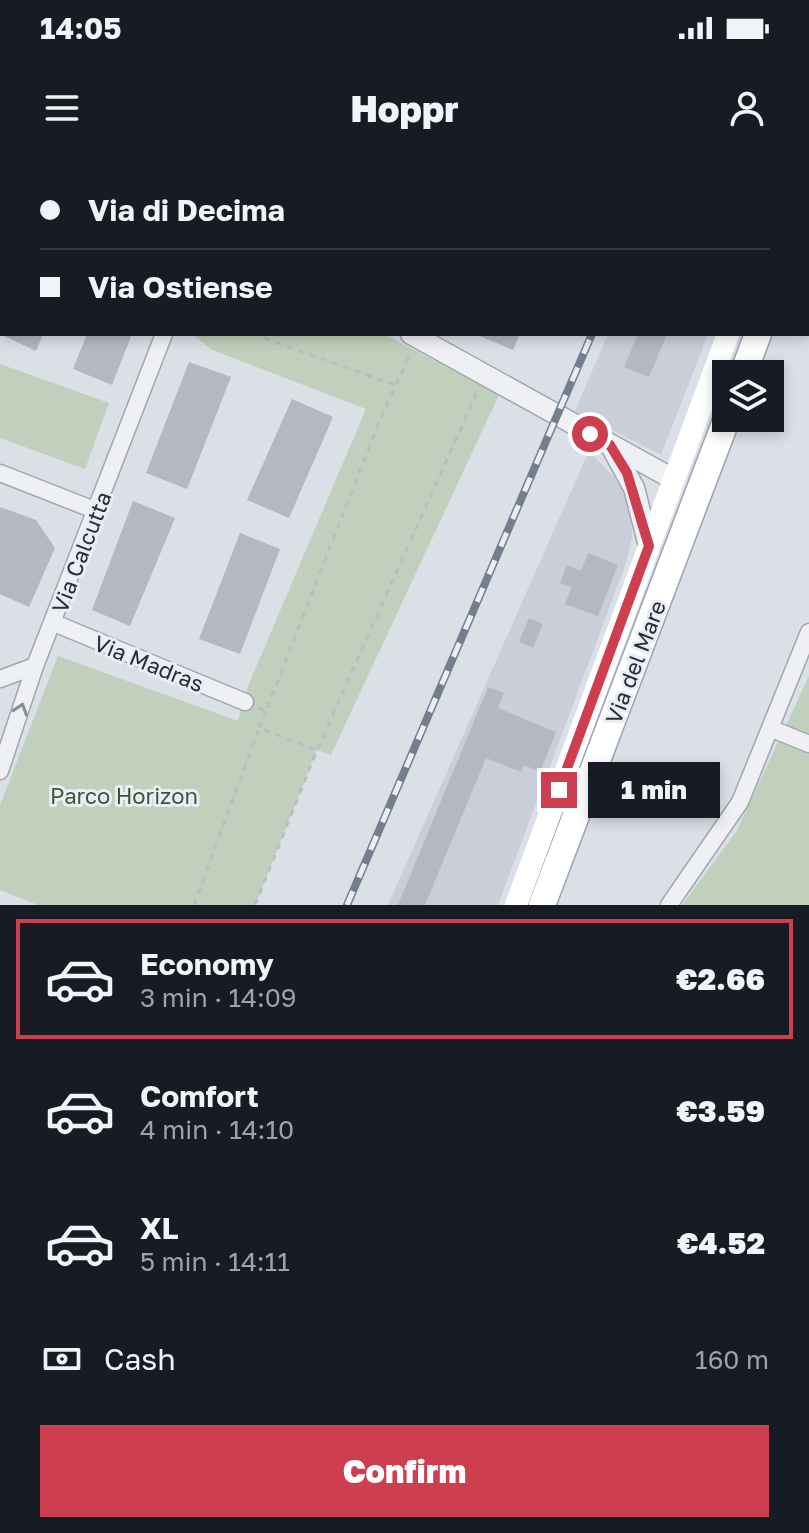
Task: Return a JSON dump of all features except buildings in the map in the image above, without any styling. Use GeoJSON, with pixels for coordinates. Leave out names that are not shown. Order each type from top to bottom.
{"type":"FeatureCollection","features":[{"type":"Feature","properties":{"kind":"main road"},"geometry":{"type":"LineString","coordinates":[[516,905],[727,336]]}},
{"type":"Feature","properties":{"kind":"main road"},"geometry":{"type":"LineString","coordinates":[[748,360],[757,336]]}},
{"type":"Feature","properties":{"kind":"main road","name":"Via del Mare"},"geometry":{"type":"LineString","coordinates":[[542,905],[722,432]]}},
{"type":"Feature","properties":{"kind":"street","name":"Via Calcutta"},"geometry":{"type":"LineString","coordinates":[[0,771],[35,666],[163,336]]}},
{"type":"Feature","properties":{"kind":"street"},"geometry":{"type":"LineString","coordinates":[[414,336],[673,479]]}},
{"type":"Feature","properties":{"kind":"street"},"geometry":{"type":"LineString","coordinates":[[610,445],[634,488],[649,546]]}},
{"type":"Feature","properties":{"kind":"street"},"geometry":{"type":"LineString","coordinates":[[0,473],[97,511]]}},
{"type":"Feature","properties":{"kind":"street","name":"Via Madras"},"geometry":{"type":"LineString","coordinates":[[54,623],[245,702]]}},
{"type":"Feature","properties":{"kind":"street"},"geometry":{"type":"LineString","coordinates":[[669,905],[728,823],[772,729],[809,632]]}},
{"type":"Feature","properties":{"kind":"street"},"geometry":{"type":"LineString","coordinates":[[0,679],[35,666]]}},
{"type":"Feature","properties":{"kind":"street"},"geometry":{"type":"LineString","coordinates":[[772,729],[809,744]]}},
{"type":"Feature","properties":{"kind":"street"},"geometry":{"type":"LineString","coordinates":[[0,730],[7,752]]}},
{"type":"Feature","properties":{"kind":"path"},"geometry":{"type":"LineString","coordinates":[[259,336],[395,385]]}},
{"type":"Feature","properties":{"kind":"path"},"geometry":{"type":"LineString","coordinates":[[194,905],[259,728],[414,336]]}},
{"type":"Feature","properties":{"kind":"path"},"geometry":{"type":"LineString","coordinates":[[255,905],[317,750],[485,374]]}},
{"type":"Feature","properties":{"kind":"path"},"geometry":{"type":"LineString","coordinates":[[245,702],[266,711]]}},
{"type":"Feature","properties":{"kind":"path"},"geometry":{"type":"LineString","coordinates":[[259,728],[317,750]]}},
{"type":"Feature","properties":{"kind":"shaded area"},"geometry":{"type":"Polygon","coordinates":[[[607,336],[707,336],[661,455],[575,411],[607,336]]]}},
{"type":"Feature","properties":{"kind":"shaded area"},"geometry":{"type":"Polygon","coordinates":[[[589,451],[619,482],[631,515],[632,538],[626,563],[498,905],[388,905],[589,451]]]}},
{"type":"Feature","properties":{"kind":"green space","name":"Parco Horizon"},"geometry":{"type":"Polygon","coordinates":[[[194,336],[388,336],[499,395],[331,755],[317,750],[255,905],[38,905],[0,890],[0,805],[58,656],[238,721],[248,686],[366,409],[212,350],[194,336]]]}},
{"type":"Feature","properties":{"kind":"green space"},"geometry":{"type":"Polygon","coordinates":[[[0,364],[109,403],[85,469],[0,438],[0,364]]]}},
{"type":"Feature","properties":{"kind":"green space"},"geometry":{"type":"Polygon","coordinates":[[[809,676],[809,905],[682,905],[736,832],[809,676]]]}},
{"type":"Feature","properties":{"kind":"railway"},"geometry":{"type":"LineString","coordinates":[[347,905],[591,336]]}},
{"type":"Feature","properties":{"kind":"route"},"geometry":{"type":"LineString","coordinates":[[559,790],[649,546],[627,473],[610,445],[590,434]]}}]}
